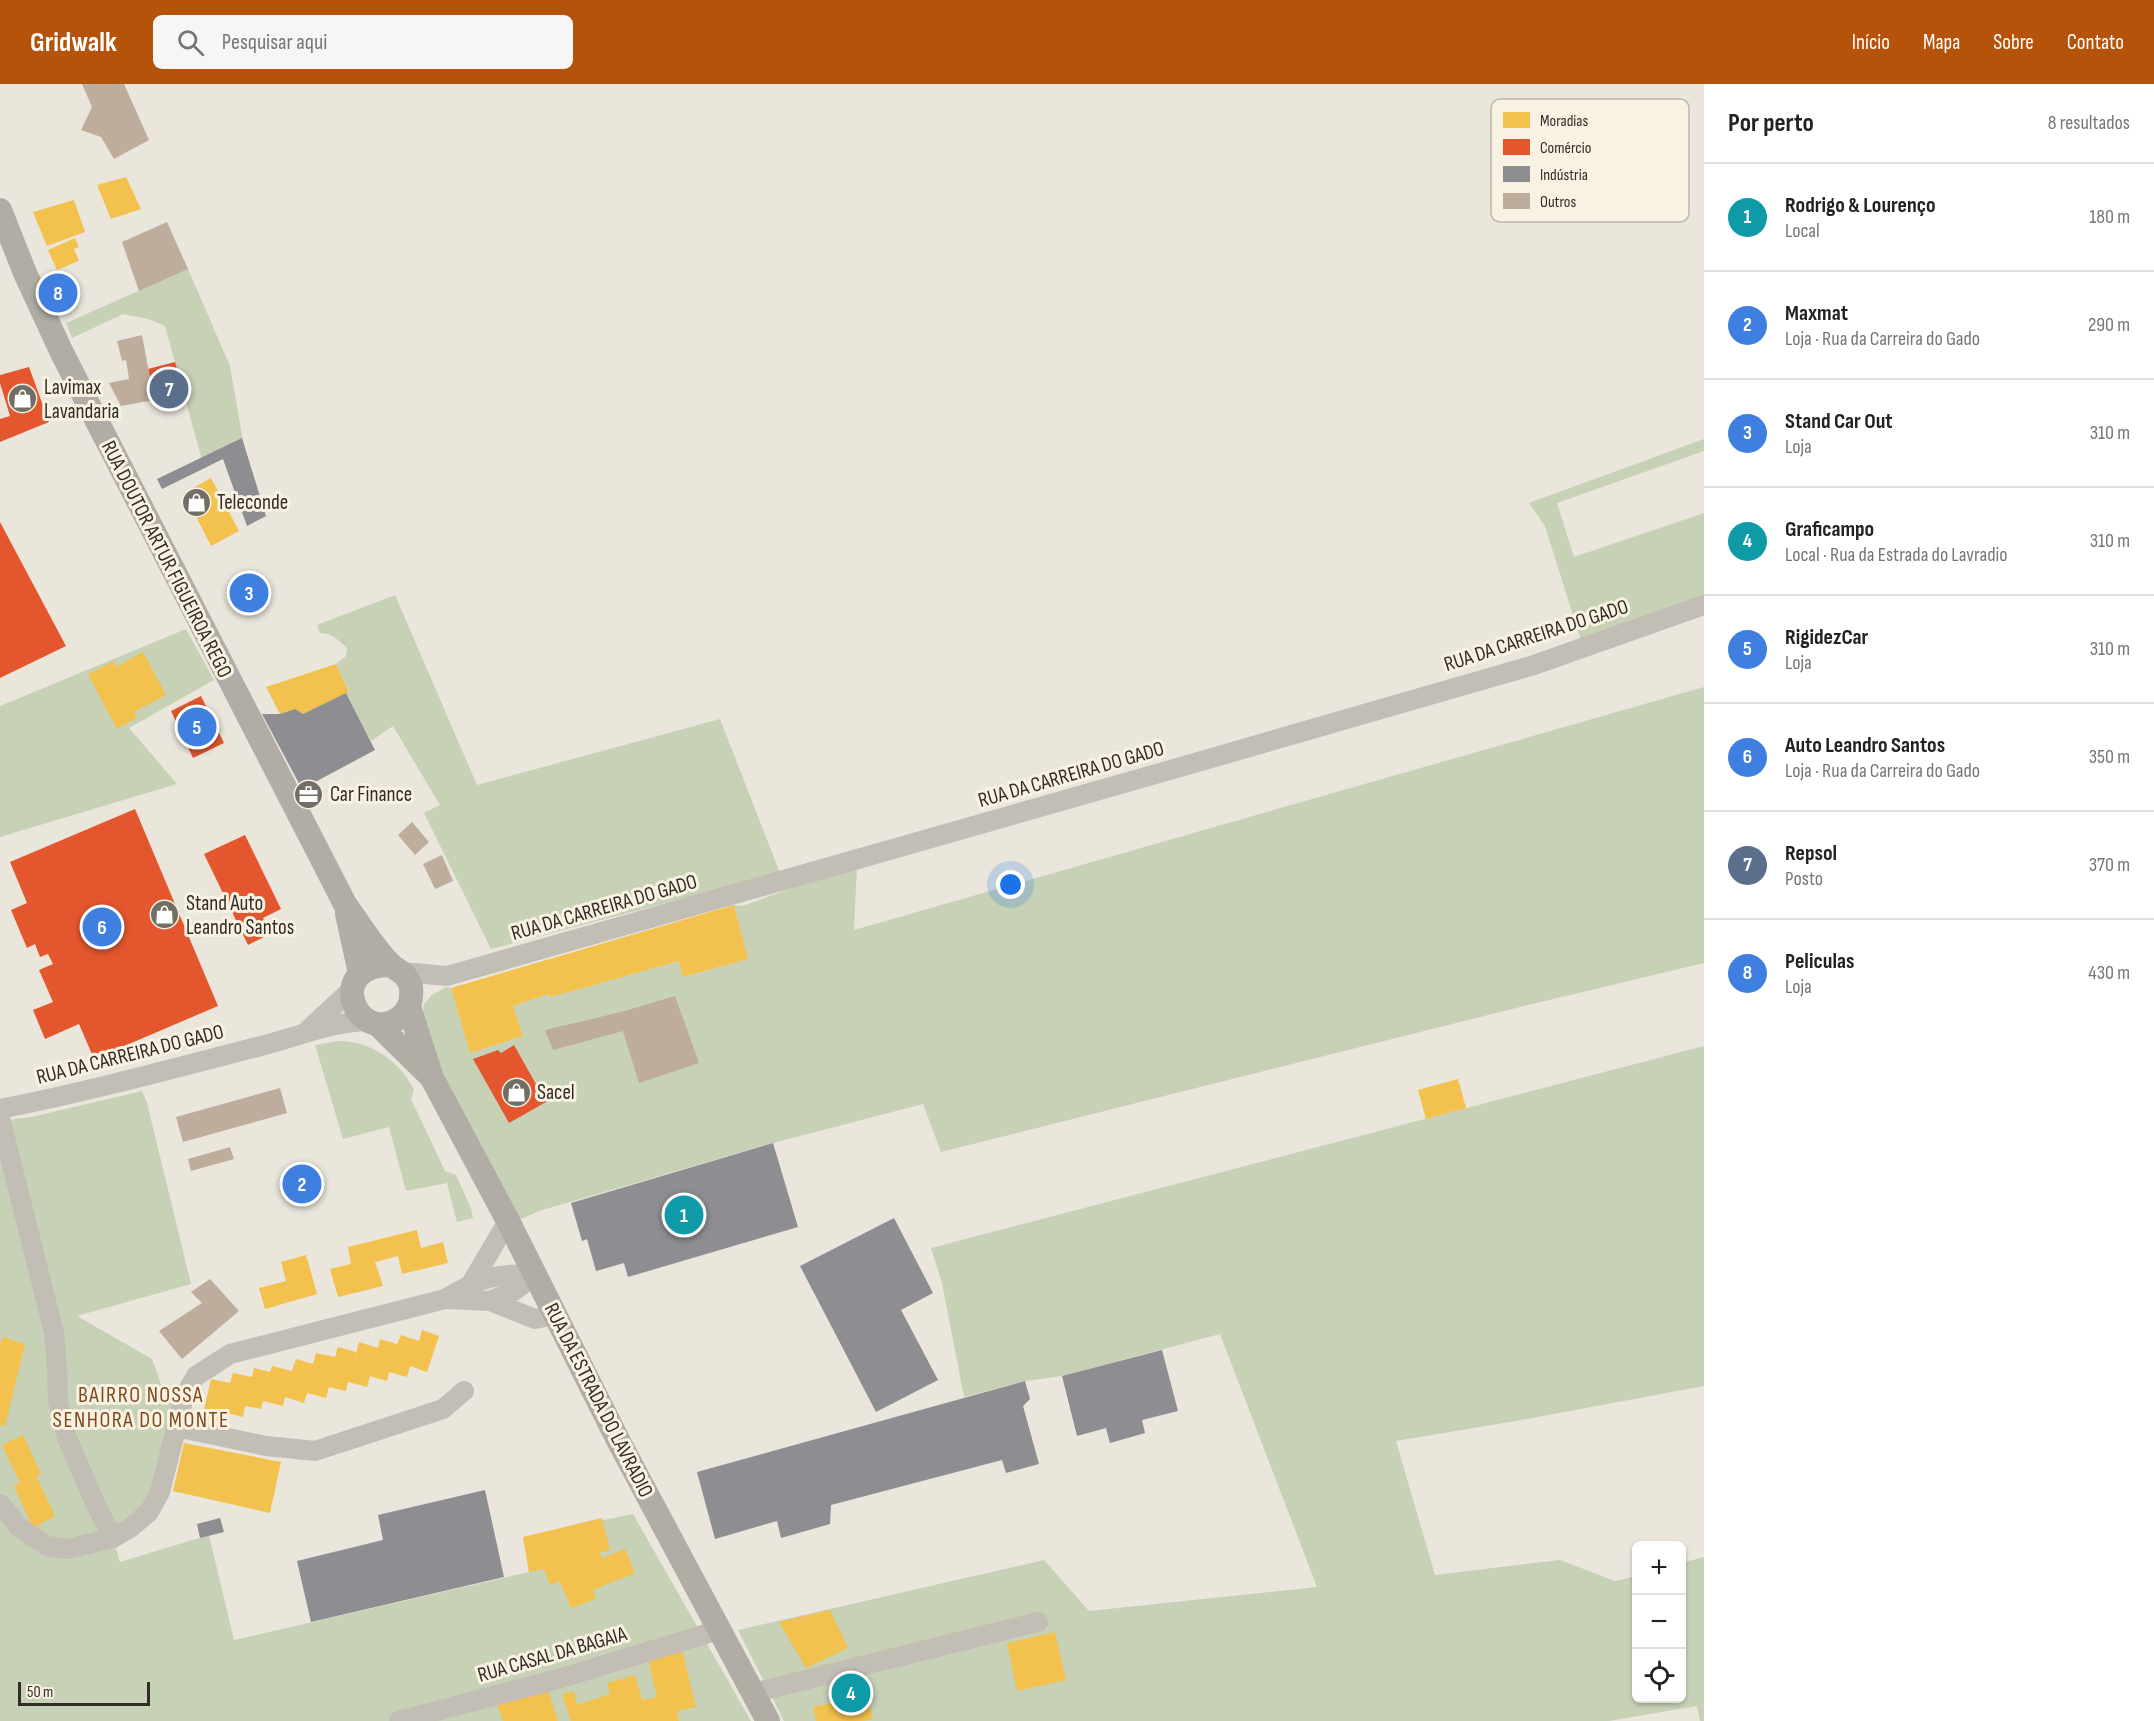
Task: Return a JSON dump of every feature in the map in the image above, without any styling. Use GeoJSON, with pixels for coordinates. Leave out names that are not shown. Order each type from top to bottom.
{"type":"FeatureCollection","features":[{"type":"Feature","properties":{"kind":"main road","name":"RUA DOUTOR ARTUR FIGUEIROA REGO"},"geometry":{"type":"LineString","coordinates":[[0,210],[25,273],[62,353],[345,904],[411,986],[409,1005]]}},
{"type":"Feature","properties":{"kind":"main road","name":"RUA DOUTOR ARTUR FIGUEIROA REGO"},"geometry":{"type":"LineString","coordinates":[[345,904],[356,981],[352,999],[355,1008],[372,1022]]}},
{"type":"Feature","properties":{"kind":"main road"},"geometry":{"type":"LineString","coordinates":[[356,981],[376,965],[396,968]]}},
{"type":"Feature","properties":{"kind":"main road"},"geometry":{"type":"LineString","coordinates":[[372,1022],[395,1020],[409,1005]]}},
{"type":"Feature","properties":{"kind":"main road","name":"RUA DA ESTRADA DO LAVRADIO"},"geometry":{"type":"LineString","coordinates":[[409,1005],[432,1078],[718,1630],[768,1721]]}},
{"type":"Feature","properties":{"kind":"main road","name":"RUA DA ESTRADA DO LAVRADIO"},"geometry":{"type":"LineString","coordinates":[[372,1022],[432,1078]]}},
{"type":"Feature","properties":{"kind":"street","name":"RUA DA CARREIRA DO GADO"},"geometry":{"type":"LineString","coordinates":[[447,976],[1534,664],[1704,605]]}},
{"type":"Feature","properties":{"kind":"street"},"geometry":{"type":"LineString","coordinates":[[396,968],[447,976]]}},
{"type":"Feature","properties":{"kind":"street"},"geometry":{"type":"LineString","coordinates":[[409,1005],[447,976]]}},
{"type":"Feature","properties":{"kind":"street"},"geometry":{"type":"LineString","coordinates":[[305,1033],[356,981]]}},
{"type":"Feature","properties":{"kind":"street","name":"RUA DA CARREIRA DO GADO"},"geometry":{"type":"LineString","coordinates":[[0,1109],[260,1047],[347,1022],[372,1022]]}},
{"type":"Feature","properties":{"kind":"street"},"geometry":{"type":"LineString","coordinates":[[0,1118],[54,1333],[57,1401],[67,1438],[113,1538]]}},
{"type":"Feature","properties":{"kind":"street"},"geometry":{"type":"LineString","coordinates":[[472,1282],[508,1221]]}},
{"type":"Feature","properties":{"kind":"street"},"geometry":{"type":"LineString","coordinates":[[445,1299],[472,1282],[509,1273],[535,1275]]}},
{"type":"Feature","properties":{"kind":"street"},"geometry":{"type":"LineString","coordinates":[[490,1301],[514,1291],[535,1275]]}},
{"type":"Feature","properties":{"kind":"street"},"geometry":{"type":"LineString","coordinates":[[0,1504],[20,1528],[48,1546],[67,1549],[113,1538],[130,1528],[149,1512],[160,1492],[184,1397],[196,1376],[230,1354],[445,1299],[490,1301],[535,1319],[555,1315]]}},
{"type":"Feature","properties":{"kind":"street"},"geometry":{"type":"LineString","coordinates":[[176,1427],[266,1446],[315,1451],[443,1409],[464,1391]]}},
{"type":"Feature","properties":{"kind":"street"},"geometry":{"type":"LineString","coordinates":[[753,1693],[1038,1622]]}},
{"type":"Feature","properties":{"kind":"street","name":"RUA CASAL DA BAGAIA"},"geometry":{"type":"LineString","coordinates":[[399,1721],[558,1679],[718,1630]]}},
{"type":"Feature","properties":{"kind":"green space"},"geometry":{"type":"Polygon","coordinates":[[[188,269],[230,366],[243,441],[202,460],[165,326],[148,319],[123,314],[72,338],[66,323],[188,269]]]}},
{"type":"Feature","properties":{"kind":"green space"},"geometry":{"type":"Polygon","coordinates":[[[1704,439],[1704,451],[1557,503],[1574,557],[1704,513],[1704,605],[1583,647],[1545,526],[1529,503],[1704,439]]]}},
{"type":"Feature","properties":{"kind":"green space"},"geometry":{"type":"Polygon","coordinates":[[[395,595],[477,785],[720,719],[780,873],[491,949],[424,813],[440,805],[393,726],[371,741],[346,693],[349,691],[336,664],[346,656],[347,648],[331,636],[320,633],[317,625],[395,595]]]}},
{"type":"Feature","properties":{"kind":"green space"},"geometry":{"type":"Polygon","coordinates":[[[186,629],[214,680],[129,728],[177,784],[0,837],[0,706],[186,629]]]}},
{"type":"Feature","properties":{"kind":"green space"},"geometry":{"type":"Polygon","coordinates":[[[1704,687],[1704,963],[941,1152],[923,1104],[773,1143],[539,1211],[515,1222],[435,1065],[422,1015],[424,1004],[432,995],[446,987],[451,988],[470,1053],[523,1036],[513,1006],[549,994],[551,997],[679,961],[684,977],[748,959],[734,905],[742,906],[857,865],[854,930],[1704,687]]]}},
{"type":"Feature","properties":{"kind":"green space"},"geometry":{"type":"Polygon","coordinates":[[[338,1041],[373,1049],[401,1070],[414,1090],[411,1099],[445,1171],[456,1175],[471,1208],[473,1218],[457,1222],[447,1183],[406,1191],[389,1127],[343,1139],[315,1045],[338,1041]]]}},
{"type":"Feature","properties":{"kind":"green space"},"geometry":{"type":"Polygon","coordinates":[[[1704,1046],[1704,1386],[1396,1441],[1435,1575],[1560,1560],[1615,1581],[1632,1577],[1632,1703],[1686,1703],[1686,1562],[1704,1557],[1704,1721],[1700,1721],[1697,1706],[1609,1721],[784,1721],[738,1630],[1044,1560],[1089,1611],[1317,1587],[1220,1334],[1062,1376],[1025,1381],[964,1397],[942,1283],[931,1248],[1704,1046]]]}},
{"type":"Feature","properties":{"kind":"green space"},"geometry":{"type":"Polygon","coordinates":[[[142,1091],[147,1103],[191,1284],[77,1316],[152,1359],[163,1390],[173,1395],[171,1401],[176,1402],[160,1492],[113,1538],[120,1562],[209,1535],[234,1640],[529,1572],[523,1537],[633,1514],[751,1721],[0,1721],[0,1121],[31,1117],[142,1091]]]}},
{"type":"Feature","properties":{"kind":"building: Moradias"},"geometry":{"type":"Polygon","coordinates":[[[126,177],[141,209],[111,219],[97,185],[126,177]]]}},
{"type":"Feature","properties":{"kind":"building: Moradias"},"geometry":{"type":"Polygon","coordinates":[[[74,200],[85,232],[47,246],[33,212],[74,200]]]}},
{"type":"Feature","properties":{"kind":"building: Moradias"},"geometry":{"type":"Polygon","coordinates":[[[75,238],[79,247],[74,249],[79,261],[57,270],[48,250],[75,238]]]}},
{"type":"Feature","properties":{"kind":"building: Moradias"},"geometry":{"type":"Polygon","coordinates":[[[211,478],[239,531],[211,546],[184,493],[211,478]]]}},
{"type":"Feature","properties":{"kind":"building: Moradias"},"geometry":{"type":"Polygon","coordinates":[[[143,652],[166,695],[134,712],[137,718],[117,729],[88,674],[114,661],[116,667],[143,652]]]}},
{"type":"Feature","properties":{"kind":"building: Moradias"},"geometry":{"type":"Polygon","coordinates":[[[336,664],[349,692],[303,714],[295,709],[280,714],[266,687],[336,664]]]}},
{"type":"Feature","properties":{"kind":"building: Moradias"},"geometry":{"type":"Polygon","coordinates":[[[734,905],[748,959],[683,977],[679,961],[551,997],[549,994],[513,1006],[523,1036],[470,1053],[451,988],[734,905]]]}},
{"type":"Feature","properties":{"kind":"building: Moradias"},"geometry":{"type":"Polygon","coordinates":[[[1458,1079],[1466,1108],[1426,1119],[1418,1090],[1458,1079]]]}},
{"type":"Feature","properties":{"kind":"building: Moradias"},"geometry":{"type":"Polygon","coordinates":[[[417,1230],[421,1248],[443,1242],[448,1263],[402,1274],[398,1256],[375,1262],[383,1286],[338,1297],[330,1269],[351,1264],[348,1247],[417,1230]]]}},
{"type":"Feature","properties":{"kind":"building: Moradias"},"geometry":{"type":"Polygon","coordinates":[[[306,1255],[317,1294],[265,1309],[259,1288],[286,1281],[281,1262],[306,1255]]]}},
{"type":"Feature","properties":{"kind":"building: Moradias"},"geometry":{"type":"Polygon","coordinates":[[[422,1330],[439,1336],[427,1372],[410,1366],[407,1377],[389,1372],[387,1381],[370,1376],[367,1387],[348,1382],[346,1391],[329,1387],[326,1398],[307,1393],[304,1403],[285,1397],[283,1406],[263,1401],[261,1409],[245,1406],[243,1417],[223,1412],[221,1422],[202,1418],[211,1379],[230,1383],[233,1373],[252,1377],[254,1368],[270,1372],[272,1366],[292,1371],[296,1359],[313,1364],[316,1353],[335,1357],[338,1347],[356,1352],[353,1365],[359,1342],[378,1348],[380,1339],[397,1344],[401,1335],[419,1341],[422,1330]]]}},
{"type":"Feature","properties":{"kind":"building: Moradias"},"geometry":{"type":"Polygon","coordinates":[[[2,1337],[25,1344],[5,1426],[0,1425],[2,1337]]]}},
{"type":"Feature","properties":{"kind":"building: Moradias"},"geometry":{"type":"Polygon","coordinates":[[[23,1435],[41,1474],[36,1476],[55,1516],[33,1528],[14,1486],[20,1483],[2,1445],[23,1435]]]}},
{"type":"Feature","properties":{"kind":"building: Moradias"},"geometry":{"type":"Polygon","coordinates":[[[184,1443],[281,1462],[270,1513],[173,1491],[184,1443]]]}},
{"type":"Feature","properties":{"kind":"building: Moradias"},"geometry":{"type":"Polygon","coordinates":[[[602,1518],[610,1550],[599,1553],[603,1558],[625,1549],[635,1573],[593,1590],[596,1599],[571,1608],[560,1581],[550,1585],[544,1569],[529,1572],[523,1537],[602,1518]]]}},
{"type":"Feature","properties":{"kind":"building: Moradias"},"geometry":{"type":"Polygon","coordinates":[[[830,1610],[848,1648],[806,1668],[779,1622],[830,1610]]]}},
{"type":"Feature","properties":{"kind":"building: Moradias"},"geometry":{"type":"Polygon","coordinates":[[[1055,1632],[1066,1680],[1017,1691],[1007,1643],[1055,1632]]]}},
{"type":"Feature","properties":{"kind":"building: Moradias"},"geometry":{"type":"Polygon","coordinates":[[[682,1651],[696,1707],[677,1711],[679,1721],[571,1721],[562,1694],[574,1691],[577,1705],[610,1694],[607,1683],[635,1675],[642,1700],[657,1697],[648,1659],[682,1651]]]}},
{"type":"Feature","properties":{"kind":"building: Moradias"},"geometry":{"type":"Polygon","coordinates":[[[863,1677],[873,1719],[816,1721],[813,1707],[837,1702],[833,1684],[863,1677]]]}},
{"type":"Feature","properties":{"kind":"building: Moradias"},"geometry":{"type":"Polygon","coordinates":[[[547,1687],[558,1721],[503,1721],[496,1701],[547,1687]]]}},
{"type":"Feature","properties":{"kind":"building: Comércio"},"geometry":{"type":"Polygon","coordinates":[[[175,362],[184,394],[157,402],[148,369],[175,362]]]}},
{"type":"Feature","properties":{"kind":"building: Comércio","name":"Lavimax Lavandaria"},"geometry":{"type":"Polygon","coordinates":[[[29,367],[49,422],[0,442],[0,419],[10,416],[0,383],[0,375],[29,367]]]}},
{"type":"Feature","properties":{"kind":"building: Comércio"},"geometry":{"type":"Polygon","coordinates":[[[0,522],[66,646],[0,678],[0,522]]]}},
{"type":"Feature","properties":{"kind":"building: Comércio"},"geometry":{"type":"Polygon","coordinates":[[[201,696],[224,743],[193,758],[171,711],[201,696]]]}},
{"type":"Feature","properties":{"kind":"building: Comércio"},"geometry":{"type":"Polygon","coordinates":[[[135,809],[218,1006],[94,1059],[79,1024],[45,1039],[33,1010],[53,1002],[39,970],[53,964],[48,954],[40,957],[35,944],[27,948],[11,910],[27,903],[10,862],[135,809]]]}},
{"type":"Feature","properties":{"kind":"building: Comércio"},"geometry":{"type":"Polygon","coordinates":[[[245,835],[281,909],[263,918],[270,934],[248,945],[204,854],[245,835]]]}},
{"type":"Feature","properties":{"kind":"building: Comércio","name":"Sacel"},"geometry":{"type":"Polygon","coordinates":[[[514,1045],[546,1102],[509,1123],[473,1059],[498,1050],[501,1053],[514,1045]]]}},
{"type":"Feature","properties":{"kind":"building: Indústria"},"geometry":{"type":"Polygon","coordinates":[[[242,438],[266,516],[247,526],[223,459],[162,489],[157,479],[242,438]]]}},
{"type":"Feature","properties":{"kind":"building: Indústria"},"geometry":{"type":"Polygon","coordinates":[[[346,693],[375,750],[302,789],[262,714],[280,714],[295,709],[303,714],[346,693]]]}},
{"type":"Feature","properties":{"kind":"building: Indústria"},"geometry":{"type":"Polygon","coordinates":[[[773,1143],[798,1227],[628,1277],[624,1263],[596,1271],[587,1239],[582,1241],[571,1203],[773,1143]]]}},
{"type":"Feature","properties":{"kind":"building: Indústria"},"geometry":{"type":"Polygon","coordinates":[[[894,1218],[933,1293],[901,1310],[938,1380],[876,1412],[800,1266],[894,1218]]]}},
{"type":"Feature","properties":{"kind":"building: Indústria"},"geometry":{"type":"Polygon","coordinates":[[[1162,1350],[1178,1411],[1142,1420],[1145,1433],[1110,1443],[1106,1428],[1077,1436],[1062,1376],[1162,1350]]]}},
{"type":"Feature","properties":{"kind":"building: Indústria"},"geometry":{"type":"Polygon","coordinates":[[[1025,1381],[1030,1399],[1023,1406],[1039,1464],[1006,1473],[1002,1460],[831,1505],[830,1524],[781,1538],[777,1521],[715,1539],[697,1472],[1025,1381]]]}},
{"type":"Feature","properties":{"kind":"building: Indústria"},"geometry":{"type":"Polygon","coordinates":[[[485,1490],[504,1577],[311,1622],[297,1561],[383,1540],[378,1515],[485,1490]]]}},
{"type":"Feature","properties":{"kind":"building: Indústria"},"geometry":{"type":"Polygon","coordinates":[[[220,1518],[224,1532],[200,1538],[197,1524],[220,1518]]]}},
{"type":"Feature","properties":{"kind":"building: Outros"},"geometry":{"type":"Polygon","coordinates":[[[82,84],[124,84],[149,140],[114,159],[101,137],[81,130],[92,107],[82,84]]]}},
{"type":"Feature","properties":{"kind":"building: Outros"},"geometry":{"type":"Polygon","coordinates":[[[167,222],[188,269],[139,291],[122,242],[167,222]]]}},
{"type":"Feature","properties":{"kind":"building: Outros"},"geometry":{"type":"Polygon","coordinates":[[[142,335],[154,400],[121,406],[109,383],[129,379],[126,360],[122,361],[117,341],[142,335]]]}},
{"type":"Feature","properties":{"kind":"building: Outros"},"geometry":{"type":"Polygon","coordinates":[[[412,822],[429,842],[415,855],[398,835],[412,822]]]}},
{"type":"Feature","properties":{"kind":"building: Outros"},"geometry":{"type":"Polygon","coordinates":[[[442,855],[453,881],[435,889],[423,864],[442,855]]]}},
{"type":"Feature","properties":{"kind":"building: Outros"},"geometry":{"type":"Polygon","coordinates":[[[675,996],[699,1063],[639,1083],[623,1031],[553,1050],[545,1030],[621,1012],[675,996]]]}},
{"type":"Feature","properties":{"kind":"building: Outros"},"geometry":{"type":"Polygon","coordinates":[[[280,1088],[287,1113],[183,1142],[176,1117],[280,1088]]]}},
{"type":"Feature","properties":{"kind":"building: Outros"},"geometry":{"type":"Polygon","coordinates":[[[230,1147],[234,1159],[191,1171],[188,1159],[230,1147]]]}},
{"type":"Feature","properties":{"kind":"building: Outros"},"geometry":{"type":"Polygon","coordinates":[[[210,1279],[239,1311],[182,1359],[159,1331],[202,1303],[191,1292],[210,1279]]]}},
{"type":"Feature","properties":{"kind":"place","name":"Peliculas"},"geometry":{"type":"Point","coordinates":[58,293]}},
{"type":"Feature","properties":{"kind":"place","name":"Repsol"},"geometry":{"type":"Point","coordinates":[169,389]}},
{"type":"Feature","properties":{"kind":"place","name":"Lavimax Lavandaria"},"geometry":{"type":"Point","coordinates":[23,399]}},
{"type":"Feature","properties":{"kind":"place","name":"Teleconde"},"geometry":{"type":"Point","coordinates":[196,502]}},
{"type":"Feature","properties":{"kind":"place","name":"Stand Car Out"},"geometry":{"type":"Point","coordinates":[249,593]}},
{"type":"Feature","properties":{"kind":"place","name":"RigidezCar"},"geometry":{"type":"Point","coordinates":[197,727]}},
{"type":"Feature","properties":{"kind":"place","name":"Car Finance"},"geometry":{"type":"Point","coordinates":[309,794]}},
{"type":"Feature","properties":{"kind":"place","name":"Stand Auto Leandro Santos"},"geometry":{"type":"Point","coordinates":[165,915]}},
{"type":"Feature","properties":{"kind":"place","name":"Auto Leandro Santos"},"geometry":{"type":"Point","coordinates":[102,927]}},
{"type":"Feature","properties":{"kind":"place","name":"Sacel"},"geometry":{"type":"Point","coordinates":[516,1092]}},
{"type":"Feature","properties":{"kind":"place","name":"Maxmat"},"geometry":{"type":"Point","coordinates":[302,1184]}},
{"type":"Feature","properties":{"kind":"place","name":"Rodrigo & Lourenço"},"geometry":{"type":"Point","coordinates":[684,1215]}},
{"type":"Feature","properties":{"kind":"place","name":"Graficampo"},"geometry":{"type":"Point","coordinates":[851,1693]}},
{"type":"Feature","properties":{"kind":"district","name":"BAIRRO NOSSA SENHORA DO MONTE"},"geometry":{"type":"Point","coordinates":[141,1406]}}]}
